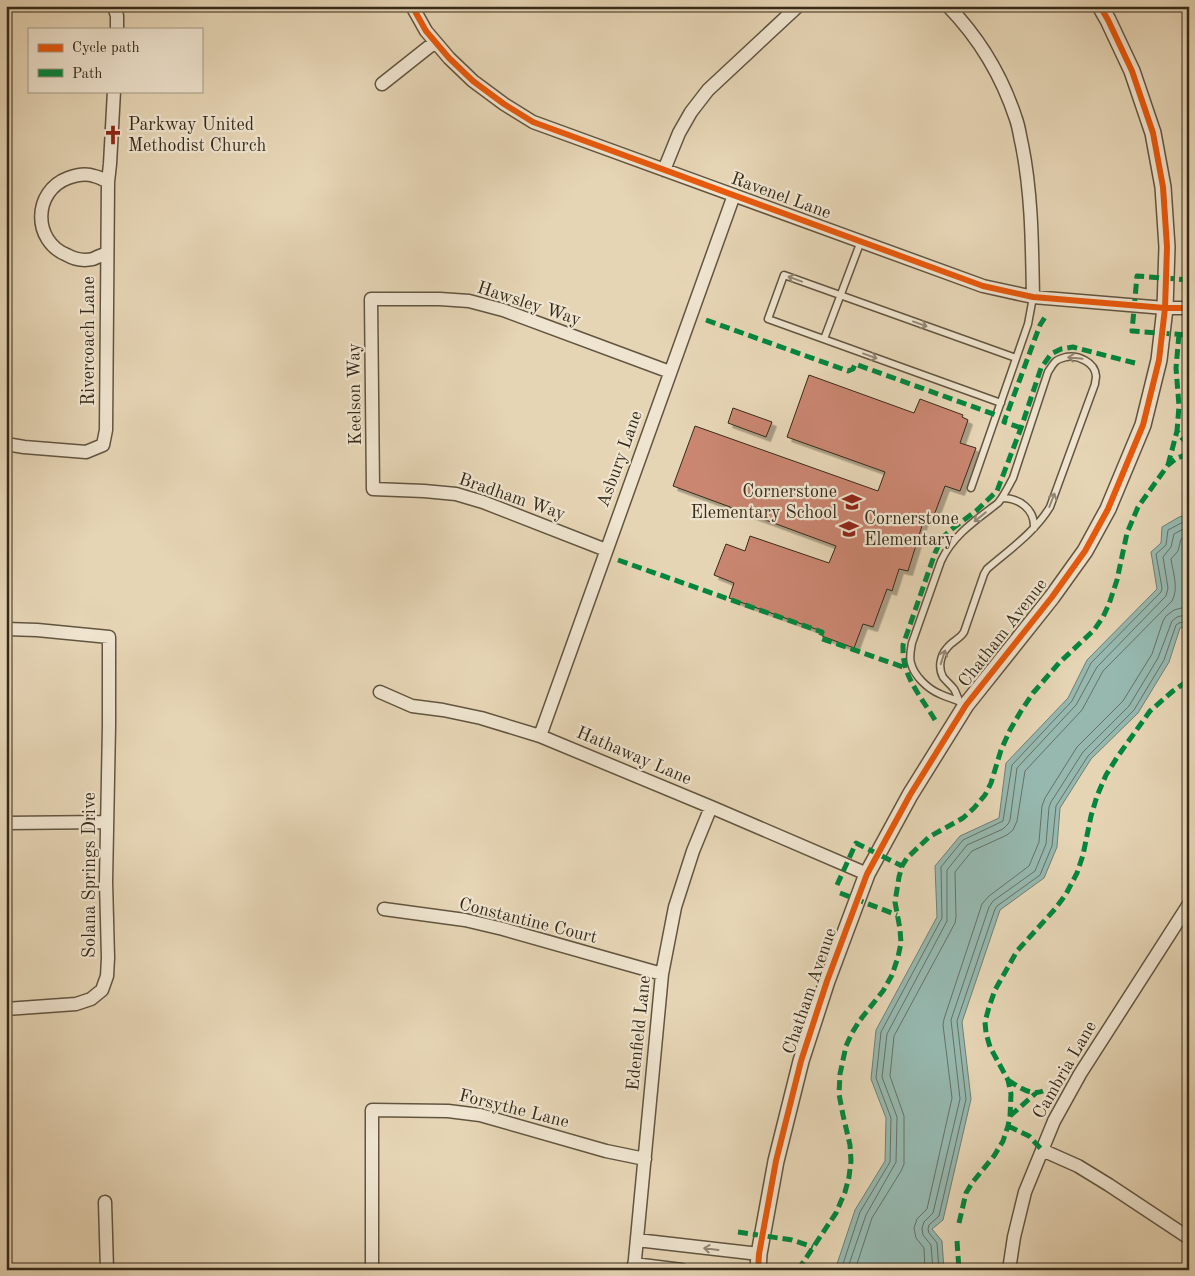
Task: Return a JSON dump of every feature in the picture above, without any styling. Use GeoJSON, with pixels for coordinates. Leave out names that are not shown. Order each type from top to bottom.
{"type":"FeatureCollection","features":[{"type":"Feature","properties":{"kind":"street"},"geometry":{"type":"LineString","coordinates":[[114,6],[117,16],[117,28]]}},
{"type":"Feature","properties":{"kind":"street","name":"Ravenel Lane"},"geometry":{"type":"LineString","coordinates":[[412,6],[426,31],[448,58],[504,104],[533,122],[983,286],[1033,297],[1165,308],[1189,308]]}},
{"type":"Feature","properties":{"kind":"street"},"geometry":{"type":"LineString","coordinates":[[664,170],[679,133],[691,112],[708,90],[798,6]]}},
{"type":"Feature","properties":{"kind":"street"},"geometry":{"type":"LineString","coordinates":[[948,6],[985,51],[1001,79],[1017,121],[1026,163],[1031,215],[1033,297]]}},
{"type":"Feature","properties":{"kind":"street","name":"Chatham Avenue"},"geometry":{"type":"LineString","coordinates":[[758,1270],[759,1254],[776,1161],[801,1061],[827,981],[868,874],[962,702],[1052,597],[1085,551],[1108,509],[1143,425],[1159,360],[1165,308],[1167,247],[1163,187],[1152,133],[1132,71],[1100,6]]}},
{"type":"Feature","properties":{"kind":"street"},"geometry":{"type":"LineString","coordinates":[[382,84],[435,42]]}},
{"type":"Feature","properties":{"kind":"street","name":"Rivercoach Lane"},"geometry":{"type":"LineString","coordinates":[[6,444],[86,452],[103,445],[106,430],[108,182],[114,92]]}},
{"type":"Feature","properties":{"kind":"street","name":"Rivercoach Lane"},"geometry":{"type":"LineString","coordinates":[[107,253],[91,259],[74,259],[59,252],[48,240],[41,225],[42,208],[48,193],[60,181],[76,175],[93,175],[108,182]]}},
{"type":"Feature","properties":{"kind":"street","name":"Asbury Lane"},"geometry":{"type":"LineString","coordinates":[[540,736],[734,195]]}},
{"type":"Feature","properties":{"kind":"street","name":"Hawsley Way"},"geometry":{"type":"LineString","coordinates":[[371,299],[440,299],[469,302],[503,310],[670,372]]}},
{"type":"Feature","properties":{"kind":"street","name":"Keelson Way"},"geometry":{"type":"LineString","coordinates":[[371,299],[373,489]]}},
{"type":"Feature","properties":{"kind":"street","name":"Bradham Way"},"geometry":{"type":"LineString","coordinates":[[373,489],[456,494],[483,502],[606,550]]}},
{"type":"Feature","properties":{"kind":"street","name":"Solana Springs Drive"},"geometry":{"type":"LineString","coordinates":[[6,629],[109,637],[106,882],[107,976],[102,990],[91,1000],[76,1004],[6,1009]]}},
{"type":"Feature","properties":{"kind":"street","name":"Hathaway Lane"},"geometry":{"type":"LineString","coordinates":[[380,692],[412,706],[482,718],[540,736],[868,874]]}},
{"type":"Feature","properties":{"kind":"street","name":"Edenfield Lane"},"geometry":{"type":"LineString","coordinates":[[634,1267],[662,974],[675,907],[693,851],[711,807]]}},
{"type":"Feature","properties":{"kind":"street"},"geometry":{"type":"LineString","coordinates":[[6,823],[108,822]]}},
{"type":"Feature","properties":{"kind":"street","name":"Cambria Lane"},"geometry":{"type":"LineString","coordinates":[[1010,1270],[1014,1237],[1025,1192],[1054,1121],[1080,1074],[1189,904]]}},
{"type":"Feature","properties":{"kind":"street","name":"Constantine Court"},"geometry":{"type":"LineString","coordinates":[[384,910],[465,920],[662,974]]}},
{"type":"Feature","properties":{"kind":"street","name":"Forsythe Lane"},"geometry":{"type":"LineString","coordinates":[[372,1270],[372,1110],[448,1111],[480,1115],[606,1151],[644,1159]]}},
{"type":"Feature","properties":{"kind":"street"},"geometry":{"type":"LineString","coordinates":[[1042,1150],[1078,1166],[1189,1238]]}},
{"type":"Feature","properties":{"kind":"street"},"geometry":{"type":"LineString","coordinates":[[105,1202],[107,1270]]}},
{"type":"Feature","properties":{"kind":"street"},"geometry":{"type":"LineString","coordinates":[[637,1240],[759,1254]]}},
{"type":"Feature","properties":{"kind":"street"},"geometry":{"type":"LineString","coordinates":[[634,1267],[682,1270]]}},
{"type":"Feature","properties":{"kind":"lane"},"geometry":{"type":"LineString","coordinates":[[824,339],[861,241]]}},
{"type":"Feature","properties":{"kind":"lane"},"geometry":{"type":"LineString","coordinates":[[1000,403],[768,319],[784,275],[1016,358]]}},
{"type":"Feature","properties":{"kind":"lane"},"geometry":{"type":"LineString","coordinates":[[971,488],[1028,324],[1033,297]]}},
{"type":"Feature","properties":{"kind":"lane"},"geometry":{"type":"LineString","coordinates":[[1070,356],[1078,357],[1092,366],[1096,374],[1095,384],[1050,507],[1034,528],[987,569],[964,632],[949,644],[941,657],[940,667],[942,676],[962,702],[939,694],[917,676],[910,663],[912,643],[946,550],[959,534],[1002,498],[1012,478],[1048,372],[1054,363],[1060,359],[1070,356]]}},
{"type":"Feature","properties":{"kind":"lane"},"geometry":{"type":"LineString","coordinates":[[1002,498],[1010,498],[1025,506],[1031,513],[1034,528]]}},
{"type":"Feature","properties":{"kind":"water"},"geometry":{"type":"Polygon","coordinates":[[[1189,514],[1189,625],[1180,628],[1169,662],[1138,713],[1091,759],[1060,808],[1057,847],[1044,878],[1000,910],[962,1022],[971,1099],[943,1220],[932,1229],[942,1241],[944,1270],[835,1270],[855,1210],[885,1161],[886,1118],[871,1079],[876,1030],[937,917],[935,866],[960,836],[999,818],[1006,763],[1068,698],[1087,660],[1157,589],[1151,552],[1161,543],[1162,527],[1179,517],[1189,514]]]}},
{"type":"Feature","properties":{"kind":"building"},"geometry":{"type":"Polygon","coordinates":[[[809,375],[914,413],[920,399],[963,415],[962,417],[968,420],[960,443],[976,448],[960,491],[945,486],[933,518],[925,516],[908,571],[899,569],[892,591],[887,589],[873,627],[863,624],[854,648],[822,636],[824,632],[729,598],[734,583],[714,575],[726,544],[745,551],[750,536],[829,563],[836,546],[673,486],[695,426],[878,491],[885,472],[787,437],[809,375]]]}},
{"type":"Feature","properties":{"kind":"building"},"geometry":{"type":"Polygon","coordinates":[[[733,408],[772,422],[766,437],[728,423],[733,408]]]}},
{"type":"Feature","properties":{"kind":"marked path"},"geometry":{"type":"LineString","coordinates":[[1189,280],[1137,276],[1132,331],[1187,335],[1189,312]]}},
{"type":"Feature","properties":{"kind":"marked path"},"geometry":{"type":"LineString","coordinates":[[1021,428],[1004,422],[1040,325],[1047,314]]}},
{"type":"Feature","properties":{"kind":"marked path"},"geometry":{"type":"LineString","coordinates":[[706,320],[848,371],[853,369],[855,364],[996,415]]}},
{"type":"Feature","properties":{"kind":"marked path"},"geometry":{"type":"LineString","coordinates":[[1179,334],[1176,368],[1179,406],[1177,431],[1189,445]]}},
{"type":"Feature","properties":{"kind":"marked path"},"geometry":{"type":"LineString","coordinates":[[935,720],[917,692],[906,669],[903,645],[942,538],[976,511],[997,491],[1041,368],[1051,354],[1061,349],[1073,347],[1135,363]]}},
{"type":"Feature","properties":{"kind":"marked path"},"geometry":{"type":"LineString","coordinates":[[1168,465],[1177,431]]}},
{"type":"Feature","properties":{"kind":"marked path"},"geometry":{"type":"LineString","coordinates":[[798,1270],[836,1213],[849,1177],[850,1145],[839,1094],[840,1074],[846,1046],[852,1033],[883,991],[892,975],[898,957],[901,943],[895,902],[902,866],[907,858],[929,837],[963,818],[985,795],[991,783],[1001,750],[1021,711],[1033,693],[1059,663],[1094,630],[1103,617],[1117,580],[1127,533],[1138,507],[1168,465],[1177,458],[1189,454]]}},
{"type":"Feature","properties":{"kind":"marked path"},"geometry":{"type":"LineString","coordinates":[[618,560],[822,632],[820,638],[906,668]]}},
{"type":"Feature","properties":{"kind":"marked path"},"geometry":{"type":"LineString","coordinates":[[959,1223],[966,1193],[1003,1141],[1010,1116],[1011,1094],[1008,1080],[990,1047],[986,1033],[985,1022],[995,990],[1017,951],[1055,909],[1066,894],[1077,873],[1083,855],[1091,816],[1106,775],[1150,711],[1189,680]]}},
{"type":"Feature","properties":{"kind":"marked path"},"geometry":{"type":"LineString","coordinates":[[837,885],[856,843],[902,866]]}},
{"type":"Feature","properties":{"kind":"marked path"},"geometry":{"type":"LineString","coordinates":[[840,893],[897,915]]}},
{"type":"Feature","properties":{"kind":"marked path"},"geometry":{"type":"LineString","coordinates":[[1008,1080],[1029,1092],[1043,1091]]}},
{"type":"Feature","properties":{"kind":"marked path"},"geometry":{"type":"LineString","coordinates":[[1010,1116],[1036,1093]]}},
{"type":"Feature","properties":{"kind":"marked path"},"geometry":{"type":"LineString","coordinates":[[1008,1126],[1029,1136],[1042,1150]]}},
{"type":"Feature","properties":{"kind":"marked path"},"geometry":{"type":"LineString","coordinates":[[738,1232],[792,1240],[813,1247]]}},
{"type":"Feature","properties":{"kind":"marked path"},"geometry":{"type":"LineString","coordinates":[[957,1241],[959,1270]]}},
{"type":"Feature","properties":{"kind":"cycle path"},"geometry":{"type":"LineString","coordinates":[[412,6],[426,31],[449,58],[473,81],[533,122],[983,286],[1033,297],[1165,308],[1189,308]]}},
{"type":"Feature","properties":{"kind":"cycle path"},"geometry":{"type":"LineString","coordinates":[[758,1270],[759,1254],[776,1161],[801,1061],[827,981],[867,874],[910,795],[966,705],[1052,597],[1085,551],[1108,509],[1143,425],[1159,360],[1165,308],[1167,247],[1163,187],[1153,133],[1132,71],[1100,6]]}},
{"type":"Feature","properties":{"kind":"place","name":"Parkway United Methodist Church"},"geometry":{"type":"Point","coordinates":[113,135]}},
{"type":"Feature","properties":{"kind":"place","name":"Cornerstone Elementary School"},"geometry":{"type":"Point","coordinates":[852,502]}},
{"type":"Feature","properties":{"kind":"place","name":"Cornerstone Elementary"},"geometry":{"type":"Point","coordinates":[849,529]}}]}
